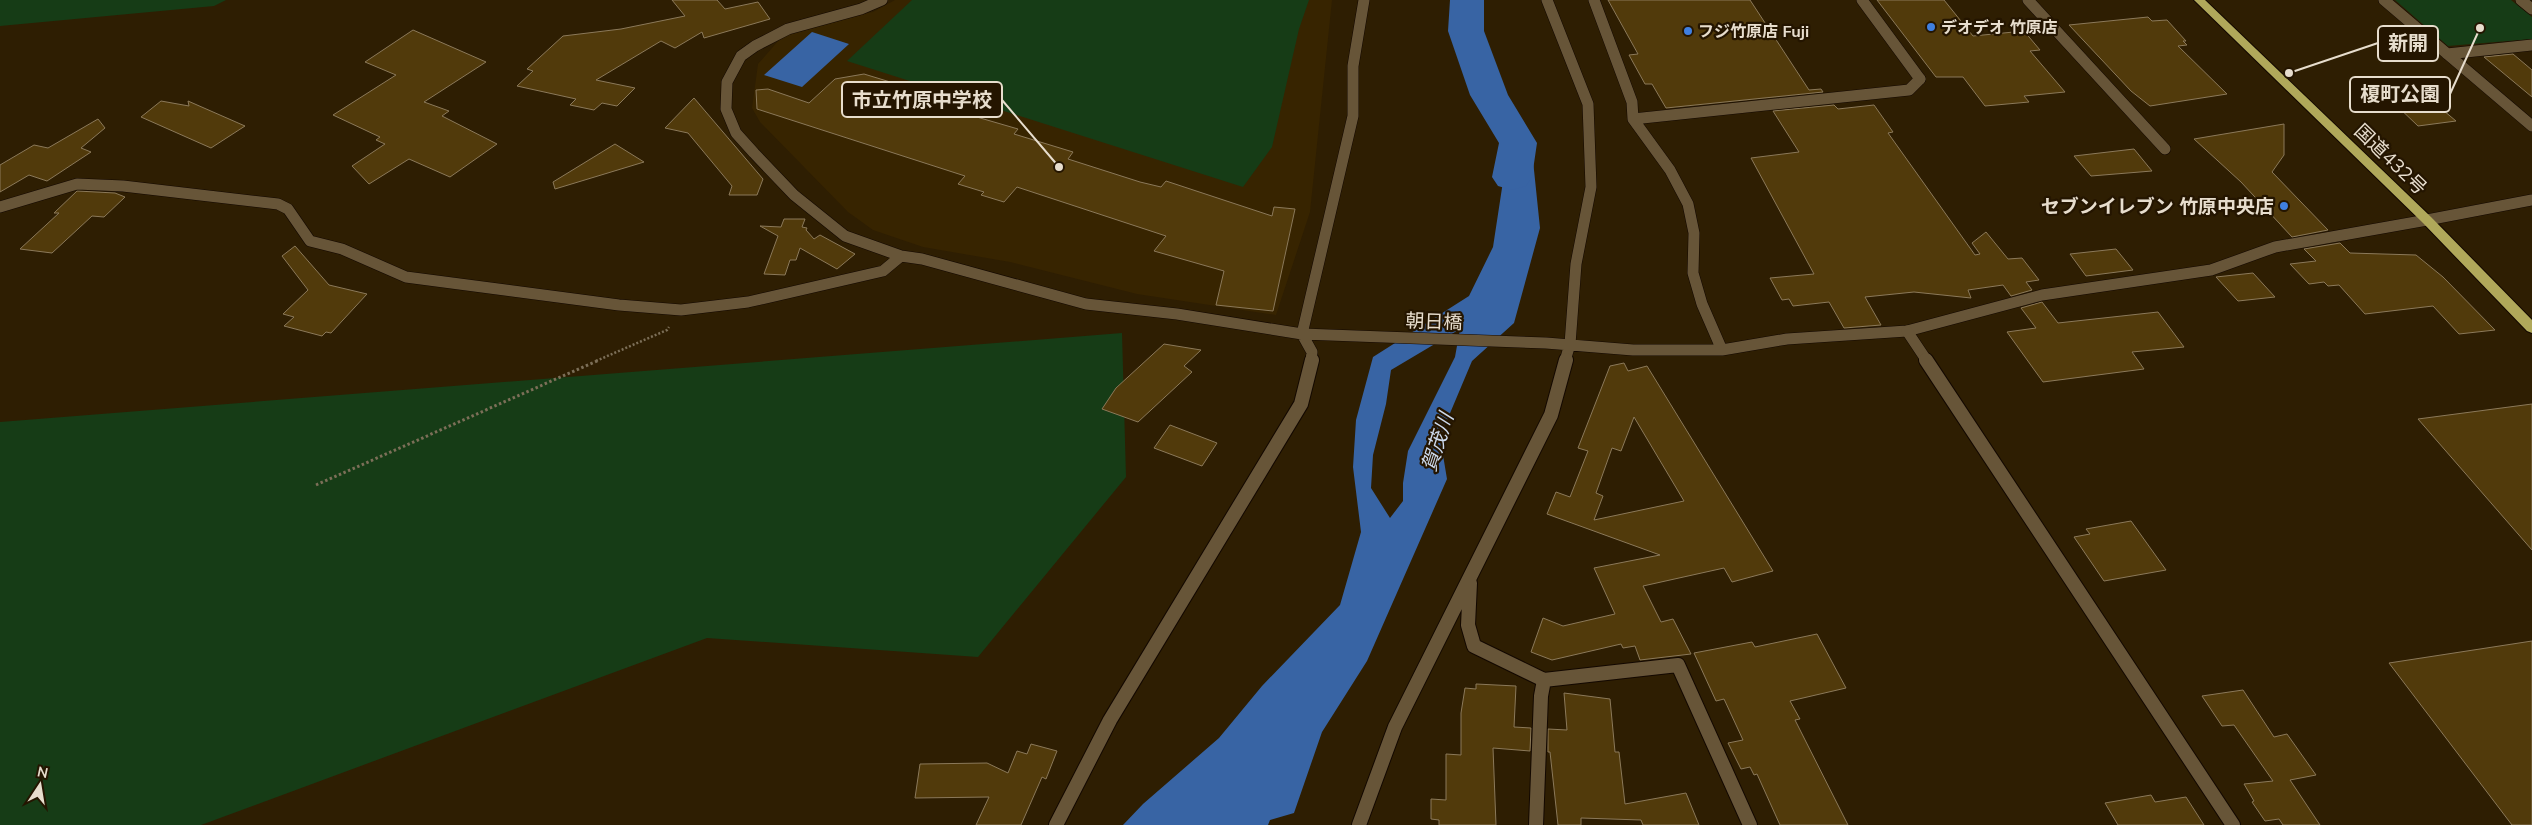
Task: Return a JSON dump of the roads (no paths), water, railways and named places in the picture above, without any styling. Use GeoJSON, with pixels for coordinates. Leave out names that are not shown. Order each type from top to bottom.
{"type":"FeatureCollection","features":[{"type":"Feature","properties":{"kind":"highway","name":"国道432号"},"geometry":{"type":"LineString","coordinates":[[2199,0],[2427,220],[2532,328]]}},
{"type":"Feature","properties":{"kind":"street","name":"朝日橋"},"geometry":{"type":"LineString","coordinates":[[882,0],[861,9],[788,29],[741,56],[727,82],[726,109],[736,133],[794,195],[845,236],[901,256],[922,259],[1086,304],[1177,314],[1302,334],[1570,344],[1633,350],[1722,350],[1787,339],[1907,331],[2042,295],[2211,270],[2275,247],[2532,200]]}},
{"type":"Feature","properties":{"kind":"street"},"geometry":{"type":"LineString","coordinates":[[1056,825],[1110,720],[1301,404],[1310,370],[1312,352],[1302,334],[1353,116],[1353,66],[1364,0]]}},
{"type":"Feature","properties":{"kind":"street"},"geometry":{"type":"LineString","coordinates":[[1359,825],[1395,727],[1551,415],[1570,344],[1576,264],[1591,187],[1588,104],[1547,0]]}},
{"type":"Feature","properties":{"kind":"street"},"geometry":{"type":"LineString","coordinates":[[1594,0],[1632,102],[1633,119],[1670,170],[1688,204],[1694,233],[1693,273],[1702,304],[1722,350]]}},
{"type":"Feature","properties":{"kind":"street"},"geometry":{"type":"LineString","coordinates":[[1633,119],[1909,90],[1920,79],[1862,0]]}},
{"type":"Feature","properties":{"kind":"street"},"geometry":{"type":"LineString","coordinates":[[2028,0],[2165,149]]}},
{"type":"Feature","properties":{"kind":"street"},"geometry":{"type":"LineString","coordinates":[[2384,0],[2532,126]]}},
{"type":"Feature","properties":{"kind":"street"},"geometry":{"type":"LineString","coordinates":[[2521,0],[2532,9]]}},
{"type":"Feature","properties":{"kind":"street"},"geometry":{"type":"LineString","coordinates":[[2447,54],[2532,45]]}},
{"type":"Feature","properties":{"kind":"street"},"geometry":{"type":"LineString","coordinates":[[0,208],[77,184],[123,186],[278,204],[288,209],[310,241],[342,249],[406,277],[619,305],[681,310],[748,302],[883,271],[901,256]]}},
{"type":"Feature","properties":{"kind":"street"},"geometry":{"type":"LineString","coordinates":[[1907,331],[2232,825]]}},
{"type":"Feature","properties":{"kind":"street"},"geometry":{"type":"LineString","coordinates":[[1470,578],[1468,625],[1474,646],[1544,680],[1678,665],[1750,825]]}},
{"type":"Feature","properties":{"kind":"street"},"geometry":{"type":"LineString","coordinates":[[1536,825],[1541,696],[1544,680]]}},
{"type":"Feature","properties":{"kind":"water"},"geometry":{"type":"Polygon","coordinates":[[[812,32],[849,44],[802,87],[764,75],[812,32]]]}},
{"type":"Feature","properties":{"kind":"water"},"geometry":{"type":"Polygon","coordinates":[[[1504,118],[1531,141],[1540,228],[1514,323],[1472,361],[1440,437],[1447,479],[1367,661],[1322,732],[1294,813],[1270,820],[1268,825],[1123,825],[1143,804],[1219,738],[1262,686],[1340,605],[1361,532],[1353,467],[1356,420],[1373,357],[1469,296],[1493,247],[1509,142],[1504,118]],[[1460,329],[1391,370],[1386,404],[1373,455],[1371,488],[1390,518],[1403,501],[1403,483],[1408,451],[1455,357],[1460,329]]]}},
{"type":"Feature","properties":{"kind":"waterway","name":"賀茂川"},"geometry":{"type":"LineString","coordinates":[[1467,0],[1466,31],[1489,95],[1518,143],[1512,177]]}},
{"type":"Feature","properties":{"kind":"place","name":"デオデオ 竹原店"},"geometry":{"type":"Point","coordinates":[1931,27]}},
{"type":"Feature","properties":{"kind":"place","name":"榎町公園"},"geometry":{"type":"Point","coordinates":[2480,28]}},
{"type":"Feature","properties":{"kind":"place","name":"フジ竹原店 Fuji"},"geometry":{"type":"Point","coordinates":[1688,31]}},
{"type":"Feature","properties":{"kind":"place","name":"新開"},"geometry":{"type":"Point","coordinates":[2289,73]}},
{"type":"Feature","properties":{"kind":"place","name":"市立竹原中学校"},"geometry":{"type":"Point","coordinates":[1059,167]}},
{"type":"Feature","properties":{"kind":"place","name":"セブンイレブン 竹原中央店"},"geometry":{"type":"Point","coordinates":[2284,206]}}]}
